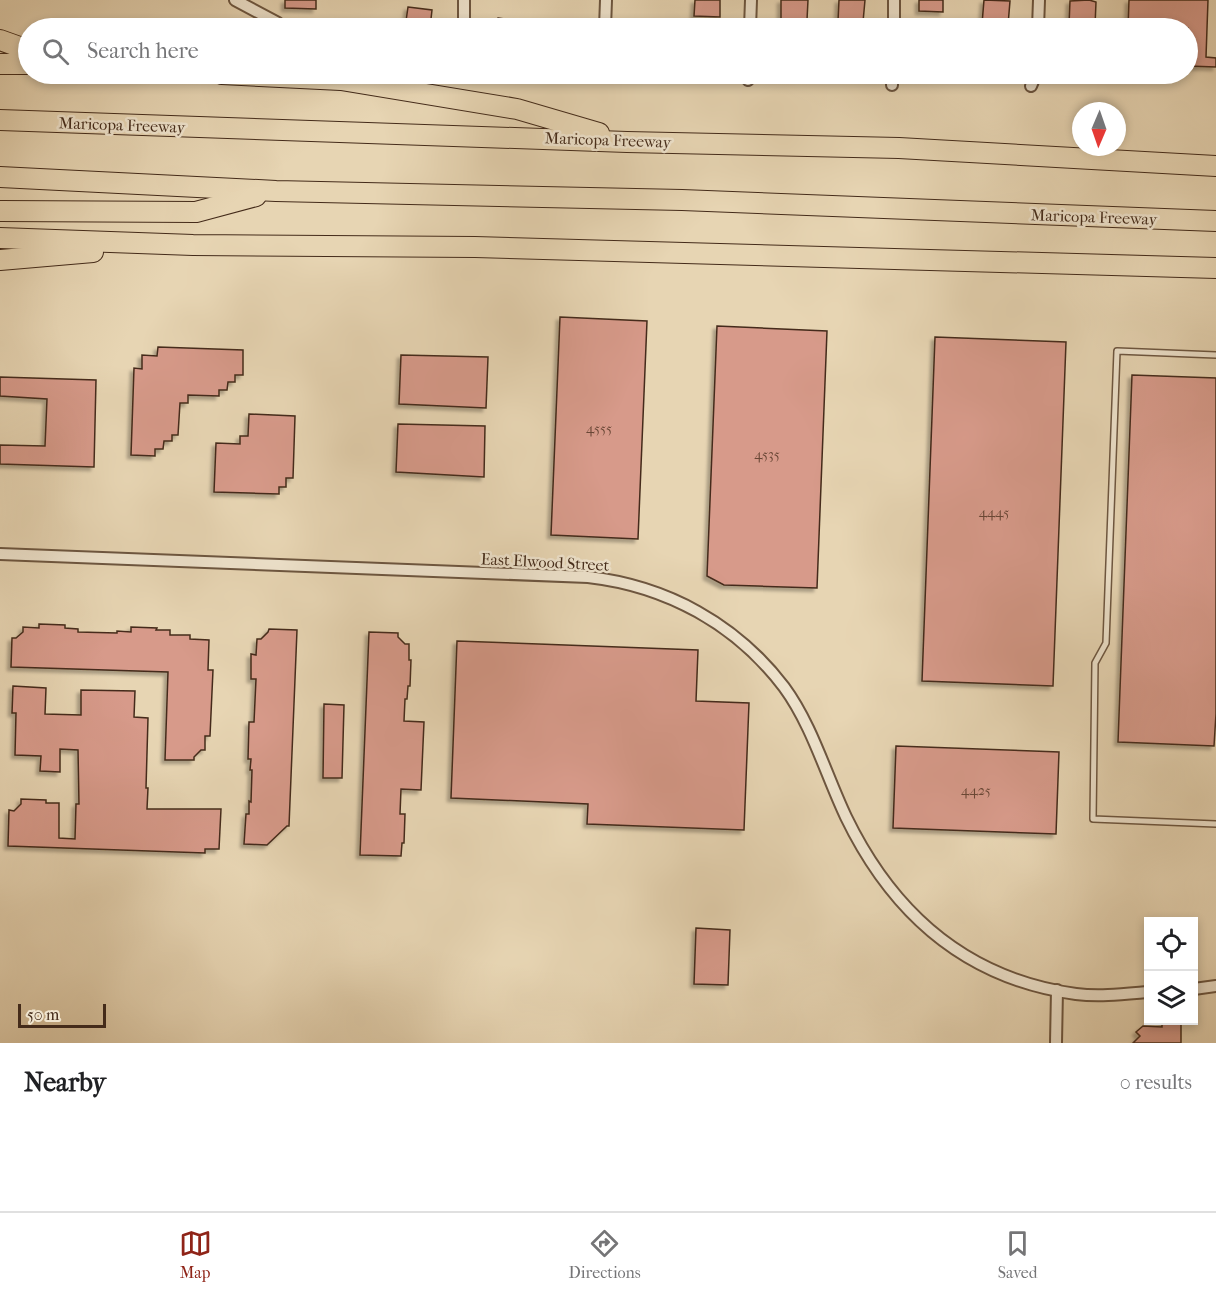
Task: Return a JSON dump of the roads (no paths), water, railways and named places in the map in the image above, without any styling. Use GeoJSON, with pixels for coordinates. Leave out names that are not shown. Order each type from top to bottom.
{"type":"FeatureCollection","features":[{"type":"Feature","properties":{"kind":"highway"},"geometry":{"type":"LineString","coordinates":[[0,40],[18,46]]}},
{"type":"Feature","properties":{"kind":"highway"},"geometry":{"type":"LineString","coordinates":[[0,64],[18,64]]}},
{"type":"Feature","properties":{"kind":"highway"},"geometry":{"type":"LineString","coordinates":[[365,84],[517,109],[627,141]]}},
{"type":"Feature","properties":{"kind":"highway","name":"Maricopa Freeway"},"geometry":{"type":"LineString","coordinates":[[0,120],[899,148],[1216,166]]}},
{"type":"Feature","properties":{"kind":"highway","name":"Maricopa Freeway"},"geometry":{"type":"LineString","coordinates":[[0,177],[276,191],[681,200],[1216,222]]}},
{"type":"Feature","properties":{"kind":"highway"},"geometry":{"type":"LineString","coordinates":[[0,211],[196,212],[276,191]]}},
{"type":"Feature","properties":{"kind":"highway"},"geometry":{"type":"LineString","coordinates":[[0,237],[193,245],[475,246],[1216,268]]}},
{"type":"Feature","properties":{"kind":"highway"},"geometry":{"type":"LineString","coordinates":[[0,260],[193,245]]}},
{"type":"Feature","properties":{"kind":"street"},"geometry":{"type":"LineString","coordinates":[[235,0],[269,18]]}},
{"type":"Feature","properties":{"kind":"street"},"geometry":{"type":"LineString","coordinates":[[464,18],[465,0]]}},
{"type":"Feature","properties":{"kind":"street"},"geometry":{"type":"LineString","coordinates":[[605,18],[606,0]]}},
{"type":"Feature","properties":{"kind":"street"},"geometry":{"type":"LineString","coordinates":[[750,18],[751,0]]}},
{"type":"Feature","properties":{"kind":"street"},"geometry":{"type":"LineString","coordinates":[[894,0],[894,18]]}},
{"type":"Feature","properties":{"kind":"street"},"geometry":{"type":"LineString","coordinates":[[1038,18],[1039,0]]}},
{"type":"Feature","properties":{"kind":"street","name":"East Elwood Street"},"geometry":{"type":"LineString","coordinates":[[0,554],[588,577],[612,580],[671,598],[717,622],[744,642],[784,687],[805,723],[868,860],[897,899],[937,937],[965,956],[996,972],[1025,982],[1057,990],[1099,995],[1144,992]]}},
{"type":"Feature","properties":{"kind":"street"},"geometry":{"type":"LineString","coordinates":[[1198,988],[1216,986]]}},
{"type":"Feature","properties":{"kind":"street"},"geometry":{"type":"LineString","coordinates":[[1056,1043],[1057,990]]}},
{"type":"Feature","properties":{"kind":"lane"},"geometry":{"type":"LineString","coordinates":[[1216,355],[1117,351],[1106,643],[1095,663],[1093,819],[1216,824]]}}]}
